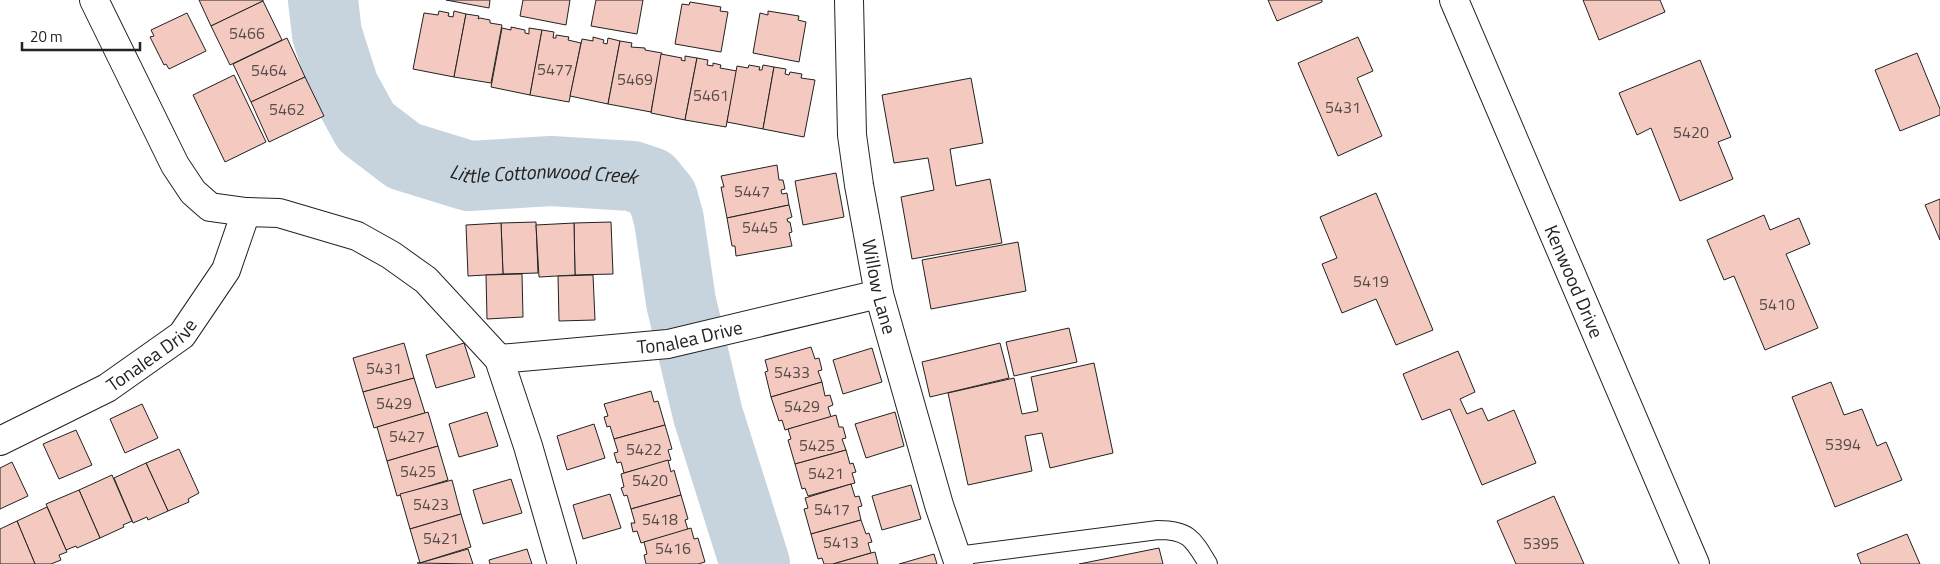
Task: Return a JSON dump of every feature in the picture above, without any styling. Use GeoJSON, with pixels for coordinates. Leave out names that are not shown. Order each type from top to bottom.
{"type":"FeatureCollection","features":[{"type":"Feature","properties":{"kind":"street"},"geometry":{"type":"LineString","coordinates":[[94,0],[175,165],[193,192],[210,207],[246,212],[279,213],[357,236],[391,255],[426,280],[499,359],[528,446],[562,564]]}},
{"type":"Feature","properties":{"kind":"street","name":"Willow Lane"},"geometry":{"type":"LineString","coordinates":[[850,0],[852,135],[878,294],[939,505],[958,560]]}},
{"type":"Feature","properties":{"kind":"street","name":"Kenwood Drive"},"geometry":{"type":"LineString","coordinates":[[1454,0],[1696,564]]}},
{"type":"Feature","properties":{"kind":"street","name":"Tonalea Drive"},"geometry":{"type":"LineString","coordinates":[[0,440],[107,388],[182,335],[226,270],[246,212]]}},
{"type":"Feature","properties":{"kind":"street","name":"Tonalea Drive"},"geometry":{"type":"LineString","coordinates":[[499,359],[668,344],[878,294]]}},
{"type":"Feature","properties":{"kind":"lane"},"geometry":{"type":"LineString","coordinates":[[958,560],[1158,530],[1177,530],[1194,542],[1208,564]]}},
{"type":"Feature","properties":{"kind":"building"},"geometry":{"type":"Polygon","coordinates":[[[199,0],[263,0],[263,1],[211,26],[199,0]]]}},
{"type":"Feature","properties":{"kind":"building"},"geometry":{"type":"Polygon","coordinates":[[[446,0],[490,0],[489,8],[446,0]]]}},
{"type":"Feature","properties":{"kind":"building"},"geometry":{"type":"Polygon","coordinates":[[[523,0],[570,0],[566,25],[520,16],[523,0]]]}},
{"type":"Feature","properties":{"kind":"building"},"geometry":{"type":"Polygon","coordinates":[[[596,0],[643,0],[637,34],[591,26],[596,0]]]}},
{"type":"Feature","properties":{"kind":"building"},"geometry":{"type":"Polygon","coordinates":[[[1268,0],[1322,0],[1322,2],[1277,21],[1268,0]]]}},
{"type":"Feature","properties":{"kind":"building"},"geometry":{"type":"Polygon","coordinates":[[[1583,0],[1660,0],[1665,12],[1599,40],[1583,0]]]}},
{"type":"Feature","properties":{"kind":"building"},"geometry":{"type":"Polygon","coordinates":[[[263,1],[282,40],[230,65],[211,26],[263,1]]]}},
{"type":"Feature","properties":{"kind":"building"},"geometry":{"type":"Polygon","coordinates":[[[690,2],[721,7],[720,11],[728,12],[721,52],[675,44],[682,4],[689,5],[690,2]]]}},
{"type":"Feature","properties":{"kind":"building"},"geometry":{"type":"Polygon","coordinates":[[[439,11],[449,13],[448,16],[453,17],[454,11],[466,14],[454,77],[413,69],[424,13],[438,15],[439,11]]]}},
{"type":"Feature","properties":{"kind":"building"},"geometry":{"type":"Polygon","coordinates":[[[768,11],[799,16],[798,20],[806,22],[799,62],[753,53],[760,13],[768,15],[768,11]]]}},
{"type":"Feature","properties":{"kind":"building"},"geometry":{"type":"Polygon","coordinates":[[[187,13],[206,51],[169,69],[166,64],[164,65],[150,37],[154,36],[151,30],[187,13]]]}},
{"type":"Feature","properties":{"kind":"building"},"geometry":{"type":"Polygon","coordinates":[[[466,14],[479,16],[478,19],[490,20],[490,23],[502,25],[491,83],[454,77],[466,14]]]}},
{"type":"Feature","properties":{"kind":"building"},"geometry":{"type":"Polygon","coordinates":[[[511,27],[525,30],[525,33],[529,34],[529,28],[542,30],[530,95],[491,87],[502,28],[511,30],[511,27]]]}},
{"type":"Feature","properties":{"kind":"building"},"geometry":{"type":"Polygon","coordinates":[[[542,30],[554,32],[553,38],[556,38],[556,35],[569,37],[568,40],[581,43],[569,102],[530,95],[542,30]]]}},
{"type":"Feature","properties":{"kind":"building"},"geometry":{"type":"Polygon","coordinates":[[[593,37],[604,40],[603,43],[607,44],[608,38],[620,41],[608,104],[570,96],[582,39],[593,41],[593,37]]]}},
{"type":"Feature","properties":{"kind":"building"},"geometry":{"type":"Polygon","coordinates":[[[1358,37],[1373,71],[1357,78],[1382,136],[1338,156],[1298,63],[1358,37]]]}},
{"type":"Feature","properties":{"kind":"building"},"geometry":{"type":"Polygon","coordinates":[[[287,38],[305,77],[251,102],[233,64],[287,38]]]}},
{"type":"Feature","properties":{"kind":"building"},"geometry":{"type":"Polygon","coordinates":[[[620,41],[632,43],[631,47],[645,48],[645,50],[662,53],[651,112],[608,104],[620,41]]]}},
{"type":"Feature","properties":{"kind":"building"},"geometry":{"type":"Polygon","coordinates":[[[1917,53],[1940,109],[1940,115],[1900,131],[1875,70],[1917,53]]]}},
{"type":"Feature","properties":{"kind":"building"},"geometry":{"type":"Polygon","coordinates":[[[661,54],[682,58],[681,60],[685,61],[685,56],[697,58],[685,120],[651,113],[661,54]]]}},
{"type":"Feature","properties":{"kind":"building"},"geometry":{"type":"Polygon","coordinates":[[[697,58],[708,60],[707,65],[713,66],[713,63],[721,65],[720,68],[737,71],[726,127],[685,120],[697,58]]]}},
{"type":"Feature","properties":{"kind":"building"},"geometry":{"type":"Polygon","coordinates":[[[1700,60],[1731,137],[1718,142],[1733,179],[1680,201],[1651,128],[1637,135],[1619,93],[1700,60]]]}},
{"type":"Feature","properties":{"kind":"building"},"geometry":{"type":"Polygon","coordinates":[[[749,65],[760,67],[759,70],[762,70],[763,65],[774,67],[763,129],[727,122],[737,66],[748,68],[749,65]]]}},
{"type":"Feature","properties":{"kind":"building"},"geometry":{"type":"Polygon","coordinates":[[[774,67],[786,69],[785,74],[789,75],[790,72],[802,74],[801,78],[815,80],[804,137],[763,129],[774,67]]]}},
{"type":"Feature","properties":{"kind":"building"},"geometry":{"type":"Polygon","coordinates":[[[234,75],[266,142],[225,162],[193,95],[234,75]]]}},
{"type":"Feature","properties":{"kind":"building"},"geometry":{"type":"Polygon","coordinates":[[[305,77],[324,116],[269,142],[251,102],[305,77]]]}},
{"type":"Feature","properties":{"kind":"building"},"geometry":{"type":"Polygon","coordinates":[[[971,78],[983,143],[950,149],[956,186],[990,179],[1002,243],[912,259],[901,197],[934,190],[928,158],[894,163],[882,95],[971,78]]]}},
{"type":"Feature","properties":{"kind":"building"},"geometry":{"type":"Polygon","coordinates":[[[777,165],[779,180],[783,180],[785,189],[781,190],[782,194],[787,193],[789,205],[727,218],[721,187],[724,187],[721,176],[777,165]]]}},
{"type":"Feature","properties":{"kind":"building"},"geometry":{"type":"Polygon","coordinates":[[[836,173],[844,217],[803,225],[795,181],[836,173]]]}},
{"type":"Feature","properties":{"kind":"building"},"geometry":{"type":"Polygon","coordinates":[[[1376,193],[1433,330],[1396,345],[1376,299],[1342,313],[1322,264],[1337,258],[1320,217],[1376,193]]]}},
{"type":"Feature","properties":{"kind":"building"},"geometry":{"type":"Polygon","coordinates":[[[1940,199],[1940,240],[1925,205],[1940,199]]]}},
{"type":"Feature","properties":{"kind":"building"},"geometry":{"type":"Polygon","coordinates":[[[789,205],[792,217],[787,219],[790,222],[792,232],[789,233],[792,246],[736,256],[735,246],[732,246],[727,218],[789,205]]]}},
{"type":"Feature","properties":{"kind":"building"},"geometry":{"type":"Polygon","coordinates":[[[1764,215],[1770,230],[1799,218],[1810,244],[1786,254],[1818,328],[1765,350],[1734,276],[1724,280],[1707,240],[1764,215]]]}},
{"type":"Feature","properties":{"kind":"building"},"geometry":{"type":"Polygon","coordinates":[[[536,222],[538,273],[503,274],[501,223],[536,222]]]}},
{"type":"Feature","properties":{"kind":"building"},"geometry":{"type":"Polygon","coordinates":[[[611,222],[613,274],[575,275],[574,223],[611,222]]]}},
{"type":"Feature","properties":{"kind":"building"},"geometry":{"type":"Polygon","coordinates":[[[501,223],[503,274],[468,276],[466,225],[501,223]]]}},
{"type":"Feature","properties":{"kind":"building"},"geometry":{"type":"Polygon","coordinates":[[[574,223],[575,275],[539,277],[536,225],[574,223]]]}},
{"type":"Feature","properties":{"kind":"building"},"geometry":{"type":"Polygon","coordinates":[[[1018,242],[1026,291],[931,309],[922,260],[1018,242]]]}},
{"type":"Feature","properties":{"kind":"building"},"geometry":{"type":"Polygon","coordinates":[[[522,274],[523,317],[487,319],[486,275],[522,274]]]}},
{"type":"Feature","properties":{"kind":"building"},"geometry":{"type":"Polygon","coordinates":[[[593,275],[595,320],[559,321],[558,276],[593,275]]]}},
{"type":"Feature","properties":{"kind":"building"},"geometry":{"type":"Polygon","coordinates":[[[1069,328],[1077,362],[1014,376],[1006,342],[1069,328]]]}},
{"type":"Feature","properties":{"kind":"building"},"geometry":{"type":"Polygon","coordinates":[[[404,343],[414,378],[363,392],[353,358],[404,343]]]}},
{"type":"Feature","properties":{"kind":"building"},"geometry":{"type":"Polygon","coordinates":[[[464,343],[475,377],[436,388],[426,355],[464,343]]]}},
{"type":"Feature","properties":{"kind":"building"},"geometry":{"type":"Polygon","coordinates":[[[1000,343],[1009,378],[930,397],[922,362],[1000,343]]]}},
{"type":"Feature","properties":{"kind":"building"},"geometry":{"type":"Polygon","coordinates":[[[811,347],[815,359],[819,358],[822,370],[818,371],[822,382],[771,397],[765,372],[768,371],[765,360],[811,347]]]}},
{"type":"Feature","properties":{"kind":"building"},"geometry":{"type":"Polygon","coordinates":[[[872,348],[882,382],[843,394],[833,360],[872,348]]]}},
{"type":"Feature","properties":{"kind":"building"},"geometry":{"type":"Polygon","coordinates":[[[1458,351],[1475,392],[1460,399],[1467,414],[1482,408],[1488,421],[1514,410],[1536,463],[1482,485],[1450,409],[1422,420],[1403,374],[1458,351]]]}},
{"type":"Feature","properties":{"kind":"building"},"geometry":{"type":"Polygon","coordinates":[[[1094,363],[1113,453],[1050,468],[1042,433],[1025,436],[1032,471],[968,485],[948,393],[1014,378],[1022,414],[1038,411],[1031,377],[1094,363]]]}},
{"type":"Feature","properties":{"kind":"building"},"geometry":{"type":"Polygon","coordinates":[[[414,378],[425,413],[374,428],[363,392],[414,378]]]}},
{"type":"Feature","properties":{"kind":"building"},"geometry":{"type":"Polygon","coordinates":[[[822,382],[825,396],[830,395],[833,405],[828,407],[831,417],[785,430],[782,420],[779,421],[771,397],[822,382]]]}},
{"type":"Feature","properties":{"kind":"building"},"geometry":{"type":"Polygon","coordinates":[[[1831,382],[1844,415],[1862,409],[1877,446],[1886,442],[1902,480],[1835,507],[1792,397],[1831,382]]]}},
{"type":"Feature","properties":{"kind":"building"},"geometry":{"type":"Polygon","coordinates":[[[651,391],[654,402],[658,401],[665,425],[614,439],[610,426],[607,427],[604,417],[608,416],[604,404],[651,391]]]}},
{"type":"Feature","properties":{"kind":"building"},"geometry":{"type":"Polygon","coordinates":[[[142,404],[158,438],[125,453],[110,419],[142,404]]]}},
{"type":"Feature","properties":{"kind":"building"},"geometry":{"type":"Polygon","coordinates":[[[428,412],[438,446],[387,461],[377,427],[428,412]]]}},
{"type":"Feature","properties":{"kind":"building"},"geometry":{"type":"Polygon","coordinates":[[[487,412],[498,446],[459,457],[449,424],[487,412]]]}},
{"type":"Feature","properties":{"kind":"building"},"geometry":{"type":"Polygon","coordinates":[[[895,412],[904,446],[866,458],[855,424],[895,412]]]}},
{"type":"Feature","properties":{"kind":"building"},"geometry":{"type":"Polygon","coordinates":[[[836,415],[839,427],[843,427],[846,438],[842,439],[846,450],[795,464],[788,440],[791,439],[788,429],[836,415]]]}},
{"type":"Feature","properties":{"kind":"building"},"geometry":{"type":"Polygon","coordinates":[[[594,424],[605,458],[567,470],[557,436],[594,424]]]}},
{"type":"Feature","properties":{"kind":"building"},"geometry":{"type":"Polygon","coordinates":[[[665,425],[672,449],[668,450],[671,460],[624,473],[621,462],[617,463],[614,453],[618,452],[614,439],[665,425]]]}},
{"type":"Feature","properties":{"kind":"building"},"geometry":{"type":"Polygon","coordinates":[[[76,430],[92,465],[59,479],[43,444],[76,430]]]}},
{"type":"Feature","properties":{"kind":"building"},"geometry":{"type":"Polygon","coordinates":[[[438,446],[448,480],[397,496],[387,461],[438,446]]]}},
{"type":"Feature","properties":{"kind":"building"},"geometry":{"type":"Polygon","coordinates":[[[179,449],[199,493],[188,499],[189,502],[168,511],[146,463],[179,449]]]}},
{"type":"Feature","properties":{"kind":"building"},"geometry":{"type":"Polygon","coordinates":[[[846,450],[850,464],[853,463],[856,472],[852,473],[855,483],[808,496],[805,488],[802,489],[795,464],[846,450]]]}},
{"type":"Feature","properties":{"kind":"building"},"geometry":{"type":"Polygon","coordinates":[[[668,460],[671,472],[674,470],[681,495],[631,509],[627,495],[624,496],[621,488],[624,487],[621,474],[668,460]]]}},
{"type":"Feature","properties":{"kind":"building"},"geometry":{"type":"Polygon","coordinates":[[[12,462],[28,496],[0,509],[0,468],[12,462]]]}},
{"type":"Feature","properties":{"kind":"building"},"geometry":{"type":"Polygon","coordinates":[[[146,463],[168,511],[148,520],[147,517],[133,523],[114,478],[146,463]]]}},
{"type":"Feature","properties":{"kind":"building"},"geometry":{"type":"Polygon","coordinates":[[[112,475],[132,521],[123,525],[124,527],[100,538],[79,490],[112,475]]]}},
{"type":"Feature","properties":{"kind":"building"},"geometry":{"type":"Polygon","coordinates":[[[511,479],[522,513],[483,524],[473,490],[511,479]]]}},
{"type":"Feature","properties":{"kind":"building"},"geometry":{"type":"Polygon","coordinates":[[[452,480],[461,514],[410,529],[400,494],[452,480]]]}},
{"type":"Feature","properties":{"kind":"building"},"geometry":{"type":"Polygon","coordinates":[[[851,484],[855,497],[859,496],[862,506],[858,507],[861,520],[811,534],[804,509],[808,508],[805,498],[851,484]]]}},
{"type":"Feature","properties":{"kind":"building"},"geometry":{"type":"Polygon","coordinates":[[[911,485],[921,519],[882,530],[872,496],[911,485]]]}},
{"type":"Feature","properties":{"kind":"building"},"geometry":{"type":"Polygon","coordinates":[[[79,490],[100,538],[77,548],[76,546],[66,550],[46,504],[79,490]]]}},
{"type":"Feature","properties":{"kind":"building"},"geometry":{"type":"Polygon","coordinates":[[[610,494],[621,528],[583,539],[573,505],[610,494]]]}},
{"type":"Feature","properties":{"kind":"building"},"geometry":{"type":"Polygon","coordinates":[[[681,495],[688,519],[685,520],[688,530],[641,543],[637,531],[633,532],[631,523],[635,523],[631,509],[681,495]]]}},
{"type":"Feature","properties":{"kind":"building"},"geometry":{"type":"Polygon","coordinates":[[[1554,496],[1584,564],[1516,564],[1497,521],[1554,496]]]}},
{"type":"Feature","properties":{"kind":"building"},"geometry":{"type":"Polygon","coordinates":[[[47,507],[67,552],[59,555],[61,560],[51,564],[35,564],[17,521],[47,507]]]}},
{"type":"Feature","properties":{"kind":"building"},"geometry":{"type":"Polygon","coordinates":[[[461,514],[471,547],[420,563],[410,529],[461,514]]]}},
{"type":"Feature","properties":{"kind":"building"},"geometry":{"type":"Polygon","coordinates":[[[861,520],[866,534],[869,533],[872,542],[868,543],[871,553],[833,564],[824,564],[822,558],[818,559],[811,534],[861,520]]]}},
{"type":"Feature","properties":{"kind":"building"},"geometry":{"type":"Polygon","coordinates":[[[17,521],[35,564],[0,564],[0,529],[17,521]]]}},
{"type":"Feature","properties":{"kind":"building"},"geometry":{"type":"Polygon","coordinates":[[[691,528],[694,539],[698,538],[705,562],[698,564],[646,564],[644,555],[647,554],[644,542],[691,528]]]}},
{"type":"Feature","properties":{"kind":"building"},"geometry":{"type":"Polygon","coordinates":[[[1907,534],[1920,564],[1861,564],[1857,554],[1907,534]]]}},
{"type":"Feature","properties":{"kind":"building"},"geometry":{"type":"Polygon","coordinates":[[[1159,548],[1163,564],[1079,564],[1159,548]]]}},
{"type":"Feature","properties":{"kind":"building"},"geometry":{"type":"Polygon","coordinates":[[[468,549],[473,564],[417,563],[420,563],[468,549]]]}},
{"type":"Feature","properties":{"kind":"building"},"geometry":{"type":"Polygon","coordinates":[[[527,549],[532,564],[490,564],[489,560],[527,549]]]}},
{"type":"Feature","properties":{"kind":"building"},"geometry":{"type":"Polygon","coordinates":[[[875,552],[878,564],[833,564],[871,553],[875,552]]]}},
{"type":"Feature","properties":{"kind":"building"},"geometry":{"type":"Polygon","coordinates":[[[934,554],[937,564],[899,564],[934,554]]]}},
{"type":"Feature","properties":{"kind":"waterway","name":"Little Cottonwood Creek"},"geometry":{"type":"LineString","coordinates":[[323,0],[327,34],[344,87],[366,127],[404,156],[469,176],[551,171],[632,176],[650,182],[663,198],[669,220],[681,302],[708,415],[755,564]]}}]}
